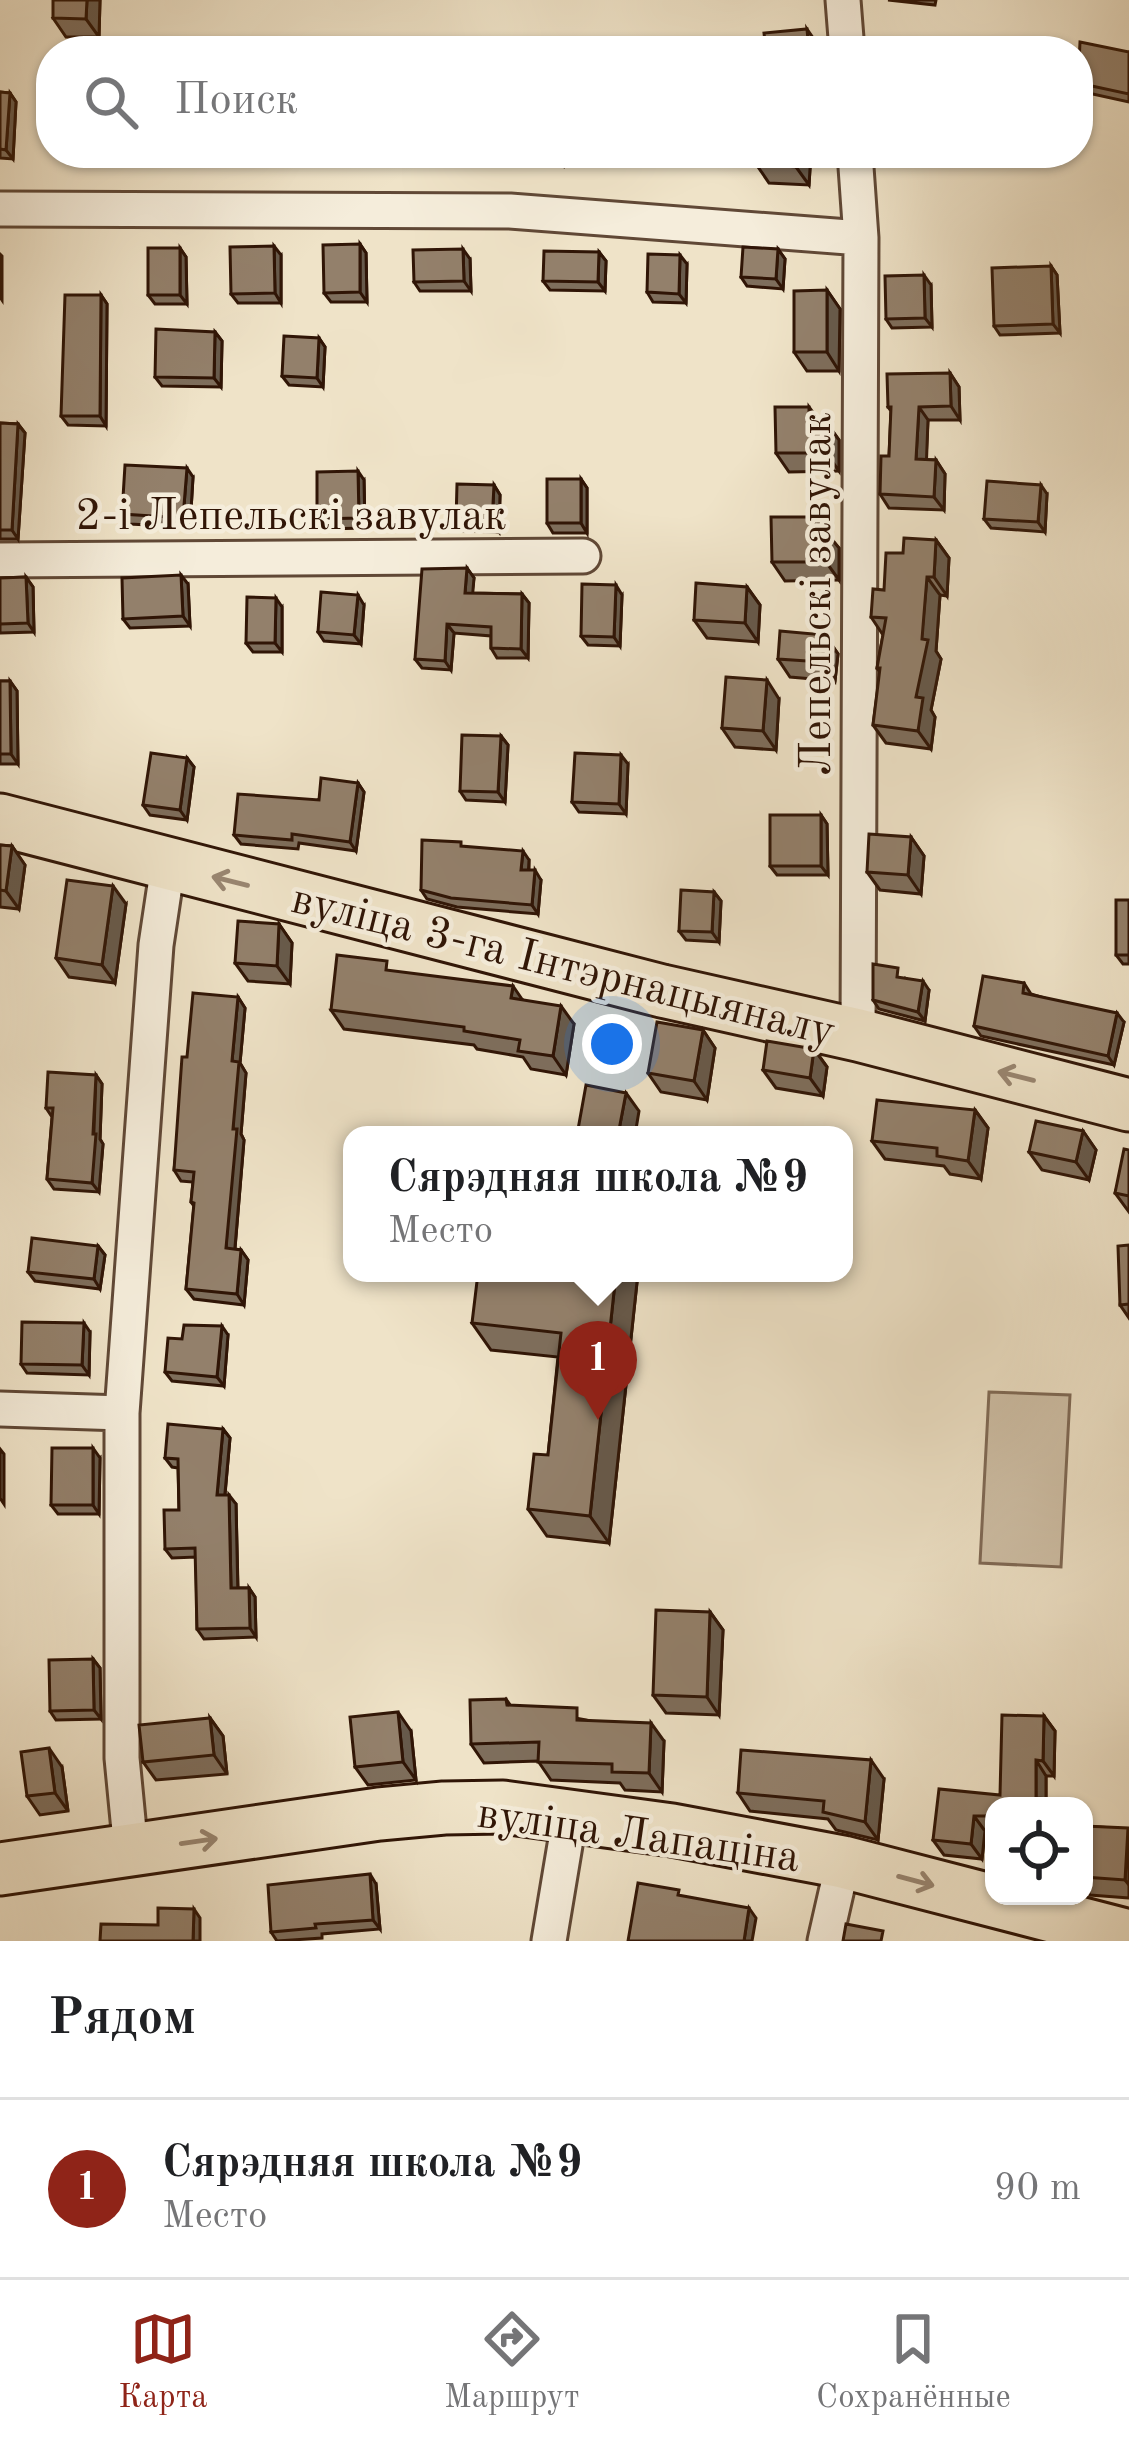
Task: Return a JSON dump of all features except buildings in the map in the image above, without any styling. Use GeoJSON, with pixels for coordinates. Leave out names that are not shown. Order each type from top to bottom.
{"type":"FeatureCollection","features":[{"type":"Feature","properties":{"kind":"main road","name":"вуліца 3-га Інтэрнацыяналу"},"geometry":{"type":"LineString","coordinates":[[0,820],[662,991],[1129,1105]]}},
{"type":"Feature","properties":{"kind":"main road","name":"вуліца Лапаціна"},"geometry":{"type":"LineString","coordinates":[[0,1869],[444,1808],[503,1807],[672,1829],[842,1862],[1129,1936]]}},
{"type":"Feature","properties":{"kind":"street"},"geometry":{"type":"LineString","coordinates":[[843,0],[846,36]]}},
{"type":"Feature","properties":{"kind":"street","name":"Лепельскі завулак"},"geometry":{"type":"LineString","coordinates":[[856,168],[861,238],[857,1035]]}},
{"type":"Feature","properties":{"kind":"street"},"geometry":{"type":"LineString","coordinates":[[0,209],[510,211],[861,238]]}},
{"type":"Feature","properties":{"kind":"street","name":"2-і Лепельскі завулак"},"geometry":{"type":"LineString","coordinates":[[0,560],[583,556]]}},
{"type":"Feature","properties":{"kind":"street"},"geometry":{"type":"LineString","coordinates":[[130,1851],[122,1758],[122,1413],[156,944],[168,865]]}},
{"type":"Feature","properties":{"kind":"street"},"geometry":{"type":"LineString","coordinates":[[0,1408],[122,1413]]}},
{"type":"Feature","properties":{"kind":"street"},"geometry":{"type":"LineString","coordinates":[[549,1941],[570,1814]]}},
{"type":"Feature","properties":{"kind":"street"},"geometry":{"type":"LineString","coordinates":[[825,1941],[842,1862]]}},
{"type":"Feature","properties":{"kind":"shaded area"},"geometry":{"type":"Polygon","coordinates":[[[989,1392],[1070,1395],[1061,1567],[980,1563],[989,1392]]]}},
{"type":"Feature","properties":{"kind":"place","name":"Сярэдняя школа №9"},"geometry":{"type":"Point","coordinates":[598,1420]}}]}
